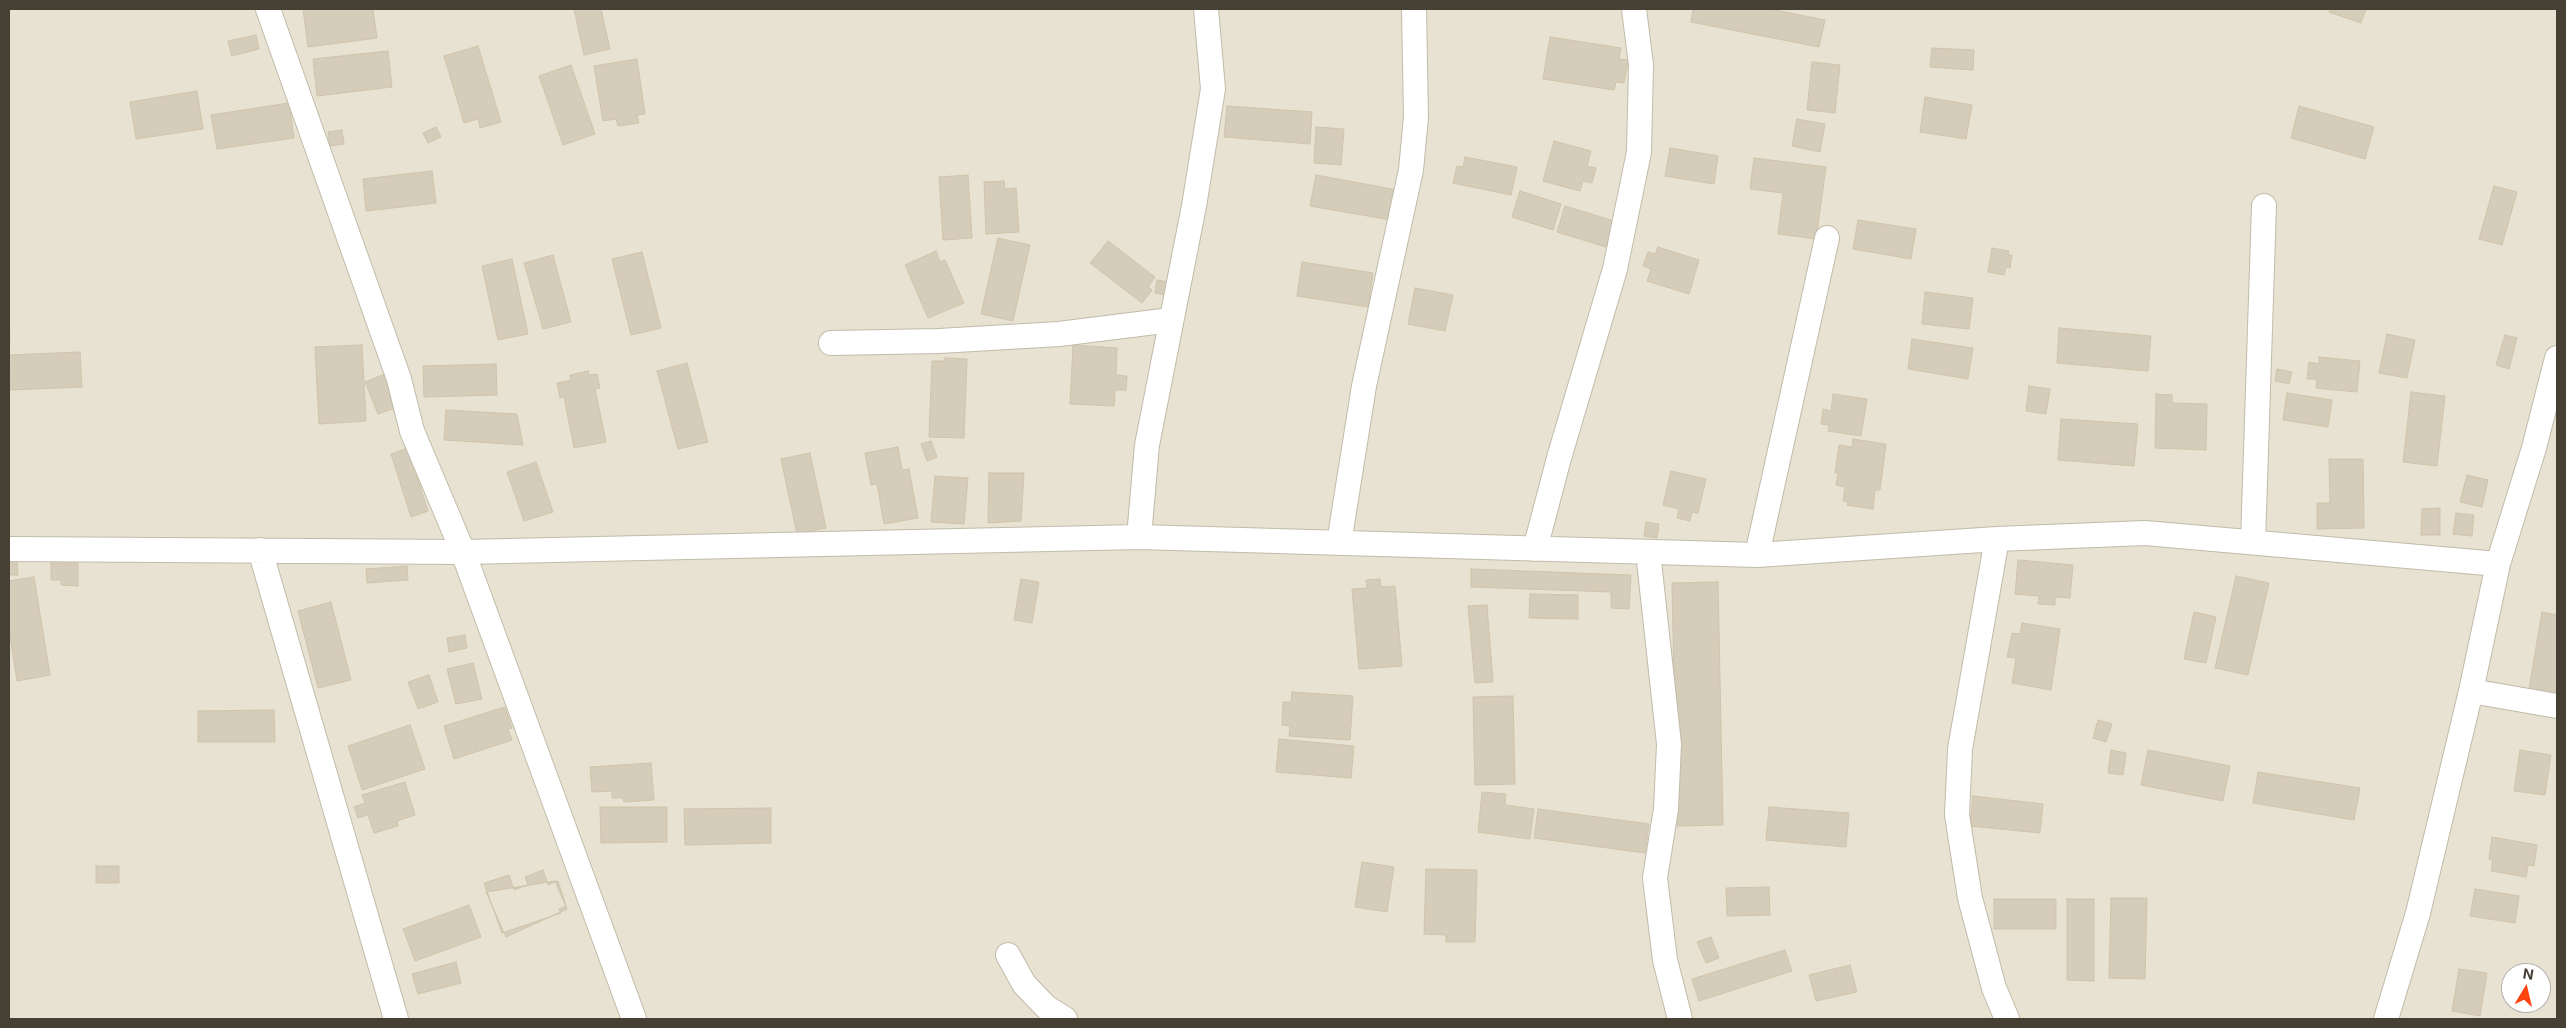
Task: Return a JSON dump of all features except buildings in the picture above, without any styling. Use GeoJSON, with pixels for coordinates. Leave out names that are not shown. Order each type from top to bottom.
{"type":"FeatureCollection","features":[{"type":"Feature","properties":{"kind":"street"},"geometry":{"type":"LineString","coordinates":[[268,9],[398,379],[412,431],[463,552],[634,1019]]}},
{"type":"Feature","properties":{"kind":"street"},"geometry":{"type":"LineString","coordinates":[[1139,538],[1147,445],[1172,320],[1213,89],[1206,9]]}},
{"type":"Feature","properties":{"kind":"street"},"geometry":{"type":"LineString","coordinates":[[1339,544],[1364,386],[1411,170],[1416,117],[1414,9]]}},
{"type":"Feature","properties":{"kind":"street"},"geometry":{"type":"LineString","coordinates":[[1535,549],[1559,458],[1615,269],[1639,152],[1641,65],[1634,9]]}},
{"type":"Feature","properties":{"kind":"street"},"geometry":{"type":"LineString","coordinates":[[2253,542],[2264,206]]}},
{"type":"Feature","properties":{"kind":"street"},"geometry":{"type":"LineString","coordinates":[[1757,555],[1827,238]]}},
{"type":"Feature","properties":{"kind":"street"},"geometry":{"type":"LineString","coordinates":[[831,343],[939,341],[1060,334],[1172,320]]}},
{"type":"Feature","properties":{"kind":"street"},"geometry":{"type":"LineString","coordinates":[[2386,1019],[2418,913],[2471,691],[2498,564],[2534,448],[2557,358]]}},
{"type":"Feature","properties":{"kind":"street"},"geometry":{"type":"LineString","coordinates":[[9,549],[463,552],[1139,538],[1757,555],[1996,539],[2145,533],[2498,564]]}},
{"type":"Feature","properties":{"kind":"street"},"geometry":{"type":"LineString","coordinates":[[1996,539],[1960,749],[1957,815],[1970,898],[1994,988],[2007,1019]]}},
{"type":"Feature","properties":{"kind":"street"},"geometry":{"type":"LineString","coordinates":[[260,550],[396,1019]]}},
{"type":"Feature","properties":{"kind":"street"},"geometry":{"type":"LineString","coordinates":[[1648,552],[1670,744],[1666,808],[1655,878],[1665,960],[1680,1019]]}},
{"type":"Feature","properties":{"kind":"street"},"geometry":{"type":"LineString","coordinates":[[2471,691],[2557,706]]}},
{"type":"Feature","properties":{"kind":"street"},"geometry":{"type":"LineString","coordinates":[[1008,955],[1024,984],[1046,1007],[1065,1019]]}},
{"type":"Feature","properties":{"kind":"shaded area"},"geometry":{"type":"Polygon","coordinates":[[[9,9],[2557,9],[2557,1019],[9,1019],[9,9]]]}}]}
